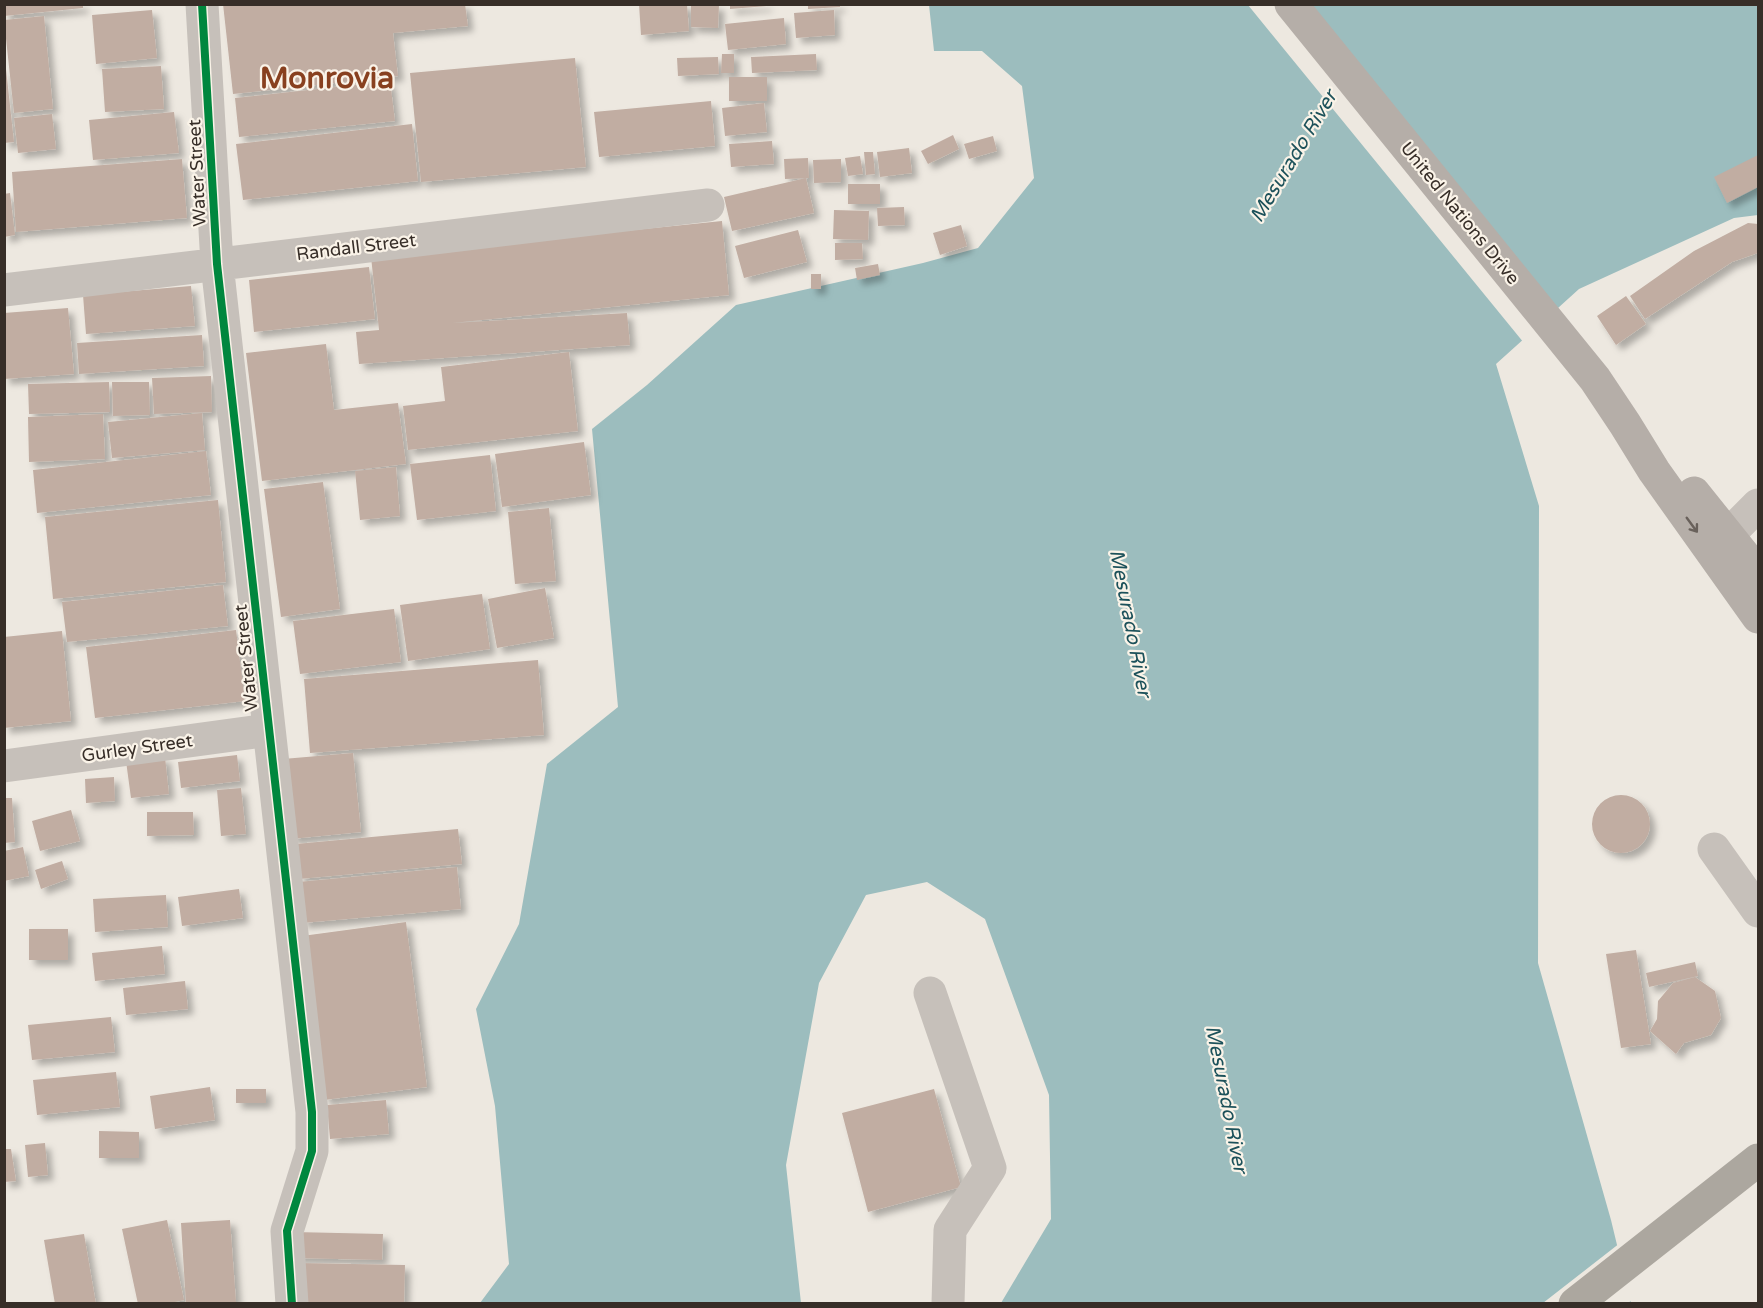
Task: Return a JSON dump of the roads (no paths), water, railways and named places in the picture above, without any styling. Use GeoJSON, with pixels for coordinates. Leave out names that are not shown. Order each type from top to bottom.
{"type":"FeatureCollection","features":[{"type":"Feature","properties":{"kind":"highway"},"geometry":{"type":"LineString","coordinates":[[1575,1304],[1758,1160]]}},
{"type":"Feature","properties":{"kind":"main road","name":"United Nations Drive"},"geometry":{"type":"LineString","coordinates":[[1291,4],[1595,379],[1653,471],[1758,617]]}},
{"type":"Feature","properties":{"kind":"main road","name":"United Nations Drive"},"geometry":{"type":"LineString","coordinates":[[1625,424],[1665,456],[1758,573]]}},
{"type":"Feature","properties":{"kind":"street","name":"Water Street"},"geometry":{"type":"LineString","coordinates":[[202,4],[217,264],[312,1112],[312,1151],[287,1231],[292,1304]]}},
{"type":"Feature","properties":{"kind":"street","name":"Randall Street"},"geometry":{"type":"LineString","coordinates":[[4,290],[708,205]]}},
{"type":"Feature","properties":{"kind":"street"},"geometry":{"type":"LineString","coordinates":[[1728,535],[1758,505]]}},
{"type":"Feature","properties":{"kind":"street","name":"Gurley Street"},"geometry":{"type":"LineString","coordinates":[[4,766],[269,730]]}},
{"type":"Feature","properties":{"kind":"street"},"geometry":{"type":"LineString","coordinates":[[1714,849],[1758,911]]}},
{"type":"Feature","properties":{"kind":"street"},"geometry":{"type":"LineString","coordinates":[[930,993],[990,1168],[951,1230],[948,1304]]}},
{"type":"Feature","properties":{"kind":"water","name":"Mesurado River"},"geometry":{"type":"Polygon","coordinates":[[[929,5],[1758,5],[1758,215],[1734,218],[1579,289],[1496,364],[1539,506],[1538,963],[1611,1220],[1631,1303],[1001,1303],[1051,1219],[1049,1095],[985,919],[927,882],[866,895],[819,983],[786,1165],[801,1303],[480,1303],[509,1264],[495,1106],[476,1009],[519,924],[547,764],[618,707],[592,429],[647,385],[736,305],[923,263],[978,248],[1034,178],[1022,86],[982,51],[934,51],[929,5]]]}},
{"type":"Feature","properties":{"kind":"district","name":"Monrovia"},"geometry":{"type":"Point","coordinates":[327,78]}}]}
